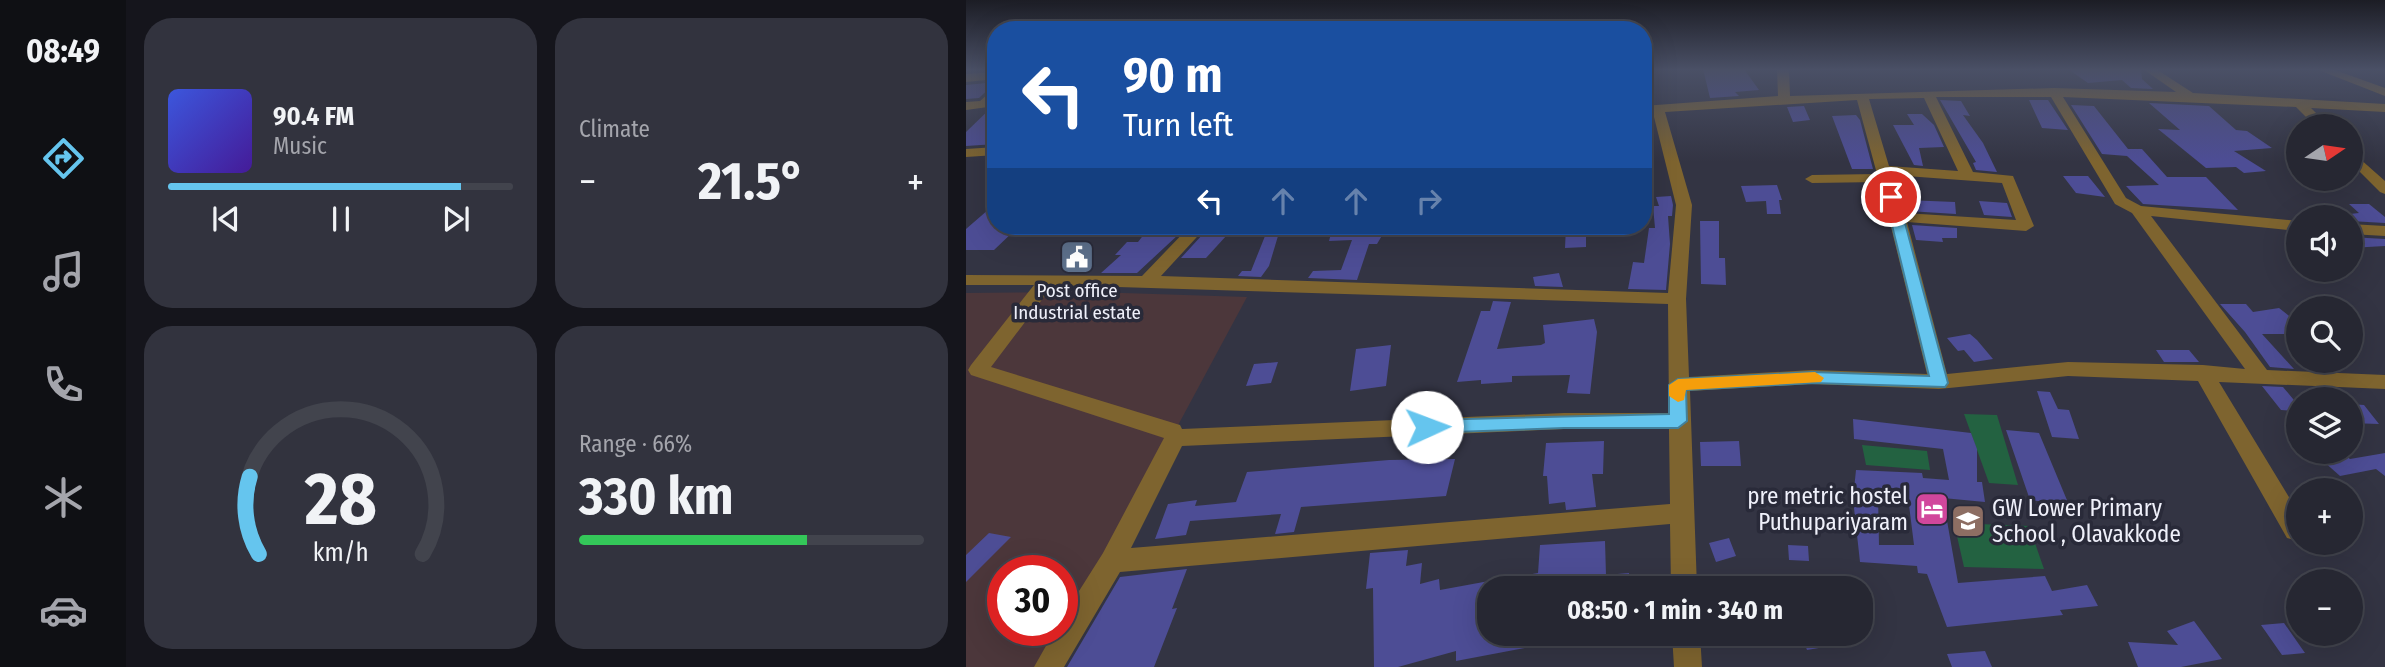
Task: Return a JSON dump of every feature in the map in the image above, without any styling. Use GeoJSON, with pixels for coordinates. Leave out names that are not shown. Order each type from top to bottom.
{"type":"FeatureCollection","features":[{"type":"Feature","properties":{"kind":"street"},"geometry":{"type":"LineString","coordinates":[[1652,110],[1782,100]]}},
{"type":"Feature","properties":{"kind":"street"},"geometry":{"type":"LineString","coordinates":[[1864,100],[1897,216],[1939,383]]}},
{"type":"Feature","properties":{"kind":"street"},"geometry":{"type":"LineString","coordinates":[[1931,100],[1968,176]]}},
{"type":"Feature","properties":{"kind":"street"},"geometry":{"type":"LineString","coordinates":[[2059,100],[2120,201],[2138,210],[2286,225]]}},
{"type":"Feature","properties":{"kind":"street"},"geometry":{"type":"LineString","coordinates":[[2264,100],[2385,108]]}},
{"type":"Feature","properties":{"kind":"street"},"geometry":{"type":"LineString","coordinates":[[2298,102],[2310,114]]}},
{"type":"Feature","properties":{"kind":"street"},"geometry":{"type":"LineString","coordinates":[[966,106],[987,103]]}},
{"type":"Feature","properties":{"kind":"street"},"geometry":{"type":"LineString","coordinates":[[966,119],[987,105]]}},
{"type":"Feature","properties":{"kind":"street"},"geometry":{"type":"LineString","coordinates":[[2367,107],[2385,114]]}},
{"type":"Feature","properties":{"kind":"street"},"geometry":{"type":"LineString","coordinates":[[1652,113],[1684,205],[1677,299],[1683,576]]}},
{"type":"Feature","properties":{"kind":"street"},"geometry":{"type":"LineString","coordinates":[[966,153],[987,152]]}},
{"type":"Feature","properties":{"kind":"street"},"geometry":{"type":"LineString","coordinates":[[2363,167],[2385,189]]}},
{"type":"Feature","properties":{"kind":"street"},"geometry":{"type":"LineString","coordinates":[[1812,179],[1885,174],[2008,179],[2025,226],[1897,216]]}},
{"type":"Feature","properties":{"kind":"street"},"geometry":{"type":"LineString","coordinates":[[2138,210],[2260,374]]}},
{"type":"Feature","properties":{"kind":"street"},"geometry":{"type":"LineString","coordinates":[[2363,230],[2385,231]]}},
{"type":"Feature","properties":{"kind":"street"},"geometry":{"type":"LineString","coordinates":[[1147,281],[1190,235]]}},
{"type":"Feature","properties":{"kind":"street"},"geometry":{"type":"LineString","coordinates":[[1048,279],[972,374],[1172,431],[1175,438]]}},
{"type":"Feature","properties":{"kind":"street"},"geometry":{"type":"LineString","coordinates":[[966,280],[1147,281],[1472,295],[1677,299]]}},
{"type":"Feature","properties":{"kind":"street"},"geometry":{"type":"LineString","coordinates":[[1678,385],[1812,377],[1939,383],[2068,369],[2260,374],[2385,382]]}},
{"type":"Feature","properties":{"kind":"street"},"geometry":{"type":"LineString","coordinates":[[2203,372],[2286,514]]}},
{"type":"Feature","properties":{"kind":"street"},"geometry":{"type":"LineString","coordinates":[[1175,438],[1564,421],[1678,421]]}},
{"type":"Feature","properties":{"kind":"street"},"geometry":{"type":"LineString","coordinates":[[1048,667],[1112,561],[1175,438]]}},
{"type":"Feature","properties":{"kind":"street"},"geometry":{"type":"LineString","coordinates":[[1112,561],[1680,513]]}},
{"type":"Feature","properties":{"kind":"street"},"geometry":{"type":"LineString","coordinates":[[1687,646],[1688,667]]}},
{"type":"Feature","properties":{"kind":"shaded area"},"geometry":{"type":"Polygon","coordinates":[[[1092,292],[1247,297],[1078,611],[1078,555],[987,555],[987,646],[1059,646],[1048,667],[966,667],[966,293],[1092,292]]]}},
{"type":"Feature","properties":{"kind":"green space"},"geometry":{"type":"Polygon","coordinates":[[[1964,414],[1997,415],[2018,485],[1989,483],[1964,414]]]}},
{"type":"Feature","properties":{"kind":"green space"},"geometry":{"type":"Polygon","coordinates":[[[1862,445],[1927,451],[1930,470],[1866,465],[1862,445]]]}},
{"type":"Feature","properties":{"kind":"green space"},"geometry":{"type":"Polygon","coordinates":[[[1954,523],[2029,526],[2044,569],[1964,567],[1954,523]]]}},
{"type":"Feature","properties":{"kind":"building"},"geometry":{"type":"Polygon","coordinates":[[[1940,100],[1961,101],[1970,116],[1963,115],[1983,143],[1997,172],[1976,170],[1973,163],[1976,162],[1940,100]]]}},
{"type":"Feature","properties":{"kind":"building"},"geometry":{"type":"Polygon","coordinates":[[[2029,100],[2048,100],[2068,130],[2042,128],[2029,100]]]}},
{"type":"Feature","properties":{"kind":"building"},"geometry":{"type":"Polygon","coordinates":[[[2149,103],[2209,106],[2236,130],[2247,131],[2272,148],[2234,151],[2266,171],[2244,173],[2236,167],[2206,168],[2158,129],[2180,130],[2149,103]]]}},
{"type":"Feature","properties":{"kind":"building"},"geometry":{"type":"Polygon","coordinates":[[[2071,105],[2094,106],[2128,149],[2142,149],[2167,177],[2206,177],[2238,210],[2143,204],[2126,186],[2159,185],[2127,156],[2102,154],[2071,105]]]}},
{"type":"Feature","properties":{"kind":"building"},"geometry":{"type":"Polygon","coordinates":[[[1804,106],[1810,120],[1793,122],[1787,107],[1804,106]]]}},
{"type":"Feature","properties":{"kind":"building"},"geometry":{"type":"Polygon","coordinates":[[[987,112],[987,145],[966,146],[966,132],[987,112]]]}},
{"type":"Feature","properties":{"kind":"building"},"geometry":{"type":"Polygon","coordinates":[[[1907,114],[1922,114],[1934,125],[1944,147],[1919,148],[1923,166],[1914,165],[1893,125],[1914,125],[1907,114]]]}},
{"type":"Feature","properties":{"kind":"building"},"geometry":{"type":"Polygon","coordinates":[[[1856,115],[1860,120],[1873,169],[1852,169],[1832,116],[1856,115]]]}},
{"type":"Feature","properties":{"kind":"building"},"geometry":{"type":"Polygon","coordinates":[[[2063,176],[2088,176],[2105,197],[2076,193],[2063,176]]]}},
{"type":"Feature","properties":{"kind":"building"},"geometry":{"type":"Polygon","coordinates":[[[1777,185],[1782,200],[1779,200],[1781,214],[1767,214],[1766,201],[1746,202],[1741,186],[1777,185]]]}},
{"type":"Feature","properties":{"kind":"building"},"geometry":{"type":"Polygon","coordinates":[[[1671,196],[1673,205],[1672,216],[1668,216],[1670,244],[1666,290],[1628,289],[1633,262],[1644,263],[1648,235],[1652,235],[1652,228],[1655,228],[1653,206],[1659,206],[1656,197],[1671,196]]]}},
{"type":"Feature","properties":{"kind":"building"},"geometry":{"type":"Polygon","coordinates":[[[1906,200],[1955,202],[1956,214],[1908,211],[1906,200]]]}},
{"type":"Feature","properties":{"kind":"building"},"geometry":{"type":"Polygon","coordinates":[[[1979,201],[2007,203],[2012,217],[1984,215],[1979,201]]]}},
{"type":"Feature","properties":{"kind":"building"},"geometry":{"type":"Polygon","coordinates":[[[2369,204],[2385,217],[2385,223],[2363,222],[2363,205],[2350,205],[2369,204]]]}},
{"type":"Feature","properties":{"kind":"building"},"geometry":{"type":"Polygon","coordinates":[[[987,211],[987,235],[1010,235],[994,250],[966,250],[966,229],[987,211]]]}},
{"type":"Feature","properties":{"kind":"building"},"geometry":{"type":"Polygon","coordinates":[[[1700,221],[1719,221],[1719,258],[1725,258],[1726,285],[1701,284],[1700,221]]]}},
{"type":"Feature","properties":{"kind":"building"},"geometry":{"type":"Polygon","coordinates":[[[1912,225],[1957,228],[1957,238],[1942,238],[1943,242],[1916,240],[1912,225]]]}},
{"type":"Feature","properties":{"kind":"building"},"geometry":{"type":"Polygon","coordinates":[[[1143,235],[1178,235],[1137,273],[1101,273],[1121,255],[1115,255],[1127,242],[1138,242],[1143,235]]]}},
{"type":"Feature","properties":{"kind":"building"},"geometry":{"type":"Polygon","coordinates":[[[1202,235],[1227,235],[1206,258],[1181,258],[1202,235]]]}},
{"type":"Feature","properties":{"kind":"building"},"geometry":{"type":"Polygon","coordinates":[[[1265,235],[1278,235],[1269,266],[1261,277],[1238,276],[1242,271],[1251,271],[1265,235]]]}},
{"type":"Feature","properties":{"kind":"building"},"geometry":{"type":"Polygon","coordinates":[[[1331,235],[1382,235],[1377,244],[1369,244],[1357,280],[1308,278],[1313,271],[1341,270],[1352,240],[1329,241],[1331,235]]]}},
{"type":"Feature","properties":{"kind":"building"},"geometry":{"type":"Polygon","coordinates":[[[1566,235],[1586,235],[1586,247],[1565,248],[1566,235]]]}},
{"type":"Feature","properties":{"kind":"building"},"geometry":{"type":"Polygon","coordinates":[[[2363,238],[2385,239],[2385,246],[2363,247],[2363,238]]]}},
{"type":"Feature","properties":{"kind":"building"},"geometry":{"type":"Polygon","coordinates":[[[1559,273],[1563,287],[1535,286],[1533,277],[1559,273]]]}},
{"type":"Feature","properties":{"kind":"building"},"geometry":{"type":"Polygon","coordinates":[[[1493,301],[1511,302],[1497,349],[1545,343],[1543,325],[1594,319],[1597,332],[1590,394],[1567,393],[1570,375],[1512,376],[1512,382],[1481,384],[1481,380],[1457,382],[1481,311],[1490,311],[1493,301]]]}},
{"type":"Feature","properties":{"kind":"building"},"geometry":{"type":"Polygon","coordinates":[[[2220,304],[2246,304],[2253,312],[2279,308],[2286,314],[2286,334],[2262,334],[2286,360],[2286,368],[2270,367],[2245,332],[2220,304]]]}},
{"type":"Feature","properties":{"kind":"building"},"geometry":{"type":"Polygon","coordinates":[[[1970,334],[1993,359],[1974,362],[1964,350],[1958,351],[1947,338],[1970,334]]]}},
{"type":"Feature","properties":{"kind":"building"},"geometry":{"type":"Polygon","coordinates":[[[1391,345],[1386,386],[1350,391],[1356,349],[1391,345]]]}},
{"type":"Feature","properties":{"kind":"building"},"geometry":{"type":"Polygon","coordinates":[[[2156,350],[2189,350],[2199,362],[2164,362],[2156,350]]]}},
{"type":"Feature","properties":{"kind":"building"},"geometry":{"type":"Polygon","coordinates":[[[1278,362],[1271,383],[1246,386],[1254,364],[1278,362]]]}},
{"type":"Feature","properties":{"kind":"building"},"geometry":{"type":"Polygon","coordinates":[[[2262,386],[2283,387],[2286,391],[2286,410],[2281,410],[2262,386]]]}},
{"type":"Feature","properties":{"kind":"building"},"geometry":{"type":"Polygon","coordinates":[[[2037,391],[2050,392],[2058,409],[2069,410],[2079,439],[2052,437],[2037,391]]]}},
{"type":"Feature","properties":{"kind":"building"},"geometry":{"type":"Polygon","coordinates":[[[2363,405],[2364,405],[2379,424],[2363,423],[2363,405]]]}},
{"type":"Feature","properties":{"kind":"building"},"geometry":{"type":"Polygon","coordinates":[[[1853,419],[1971,433],[1977,449],[1977,482],[1982,482],[1985,502],[1943,498],[1958,583],[2045,576],[2052,591],[2087,585],[2098,606],[2060,610],[2063,615],[1947,627],[1927,574],[1918,573],[1917,566],[1860,562],[1853,499],[1856,470],[1922,473],[1923,478],[1949,480],[1943,449],[1854,439],[1853,419]],[[1878,494],[1879,545],[1914,545],[1908,497],[1878,494]]]}},
{"type":"Feature","properties":{"kind":"building"},"geometry":{"type":"Polygon","coordinates":[[[2006,430],[2039,433],[2069,505],[2030,500],[2006,430]]]}},
{"type":"Feature","properties":{"kind":"building"},"geometry":{"type":"Polygon","coordinates":[[[1604,441],[1603,474],[1592,474],[1596,507],[1566,510],[1565,502],[1549,504],[1547,476],[1543,476],[1546,443],[1604,441]]]}},
{"type":"Feature","properties":{"kind":"building"},"geometry":{"type":"Polygon","coordinates":[[[1739,441],[1741,466],[1701,466],[1700,442],[1739,441]]]}},
{"type":"Feature","properties":{"kind":"building"},"geometry":{"type":"Polygon","coordinates":[[[2385,453],[2385,476],[2376,469],[2340,476],[2326,464],[2363,464],[2363,457],[2385,453]]]}},
{"type":"Feature","properties":{"kind":"building"},"geometry":{"type":"Polygon","coordinates":[[[1455,459],[1446,496],[1301,507],[1294,532],[1275,534],[1281,514],[1190,521],[1186,535],[1155,539],[1168,504],[1197,500],[1195,506],[1236,502],[1247,472],[1389,460],[1455,459]]]}},
{"type":"Feature","properties":{"kind":"building"},"geometry":{"type":"Polygon","coordinates":[[[989,533],[1011,537],[993,555],[987,555],[987,561],[966,582],[966,555],[989,533]]]}},
{"type":"Feature","properties":{"kind":"building"},"geometry":{"type":"Polygon","coordinates":[[[1729,538],[1736,556],[1716,562],[1709,543],[1729,538]]]}},
{"type":"Feature","properties":{"kind":"building"},"geometry":{"type":"Polygon","coordinates":[[[1605,541],[1606,575],[1629,573],[1629,576],[1521,576],[1538,573],[1540,545],[1605,541]]]}},
{"type":"Feature","properties":{"kind":"building"},"geometry":{"type":"Polygon","coordinates":[[[1788,545],[1808,546],[1809,561],[1789,560],[1788,545]]]}},
{"type":"Feature","properties":{"kind":"building"},"geometry":{"type":"Polygon","coordinates":[[[1408,550],[1406,566],[1422,563],[1420,584],[1439,579],[1440,590],[1477,583],[1477,646],[1535,646],[1456,661],[1456,651],[1398,667],[1374,667],[1373,588],[1366,589],[1370,553],[1408,550]]]}},
{"type":"Feature","properties":{"kind":"building"},"geometry":{"type":"Polygon","coordinates":[[[1187,569],[1172,609],[1177,608],[1154,667],[1067,667],[1120,577],[1187,569]]]}},
{"type":"Feature","properties":{"kind":"building"},"geometry":{"type":"Polygon","coordinates":[[[2194,621],[2222,659],[2181,667],[2138,667],[2128,642],[2178,645],[2167,631],[2194,621]]]}},
{"type":"Feature","properties":{"kind":"building"},"geometry":{"type":"Polygon","coordinates":[[[2284,623],[2286,646],[2300,646],[2305,653],[2282,655],[2261,625],[2284,623]]]}},
{"type":"Feature","properties":{"kind":"building"},"geometry":{"type":"Polygon","coordinates":[[[1806,646],[1831,646],[1807,650],[1806,646]]]}},
{"type":"Feature","properties":{"kind":"building"},"geometry":{"type":"Polygon","coordinates":[[[1985,651],[1992,667],[1952,667],[1947,654],[1985,651]]]}},
{"type":"Feature","properties":{"kind":"slow traffic"},"geometry":{"type":"LineString","coordinates":[[1678,396],[1678,385],[1815,378]]}},
{"type":"Feature","properties":{"kind":"place","name":"Post office Industrial estate"},"geometry":{"type":"Point","coordinates":[1077,257]}},
{"type":"Feature","properties":{"kind":"place","name":"pre metric hostel Puthupariyaram"},"geometry":{"type":"Point","coordinates":[1932,509]}},
{"type":"Feature","properties":{"kind":"place","name":"GW Lower Primary School , Olavakkode"},"geometry":{"type":"Point","coordinates":[1968,521]}},
{"type":"Feature","properties":{"kind":"route"},"geometry":{"type":"LineString","coordinates":[[1427,427],[1564,421],[1678,421],[1678,385],[1812,377],[1939,383],[1909,257],[1891,197]]}}]}
